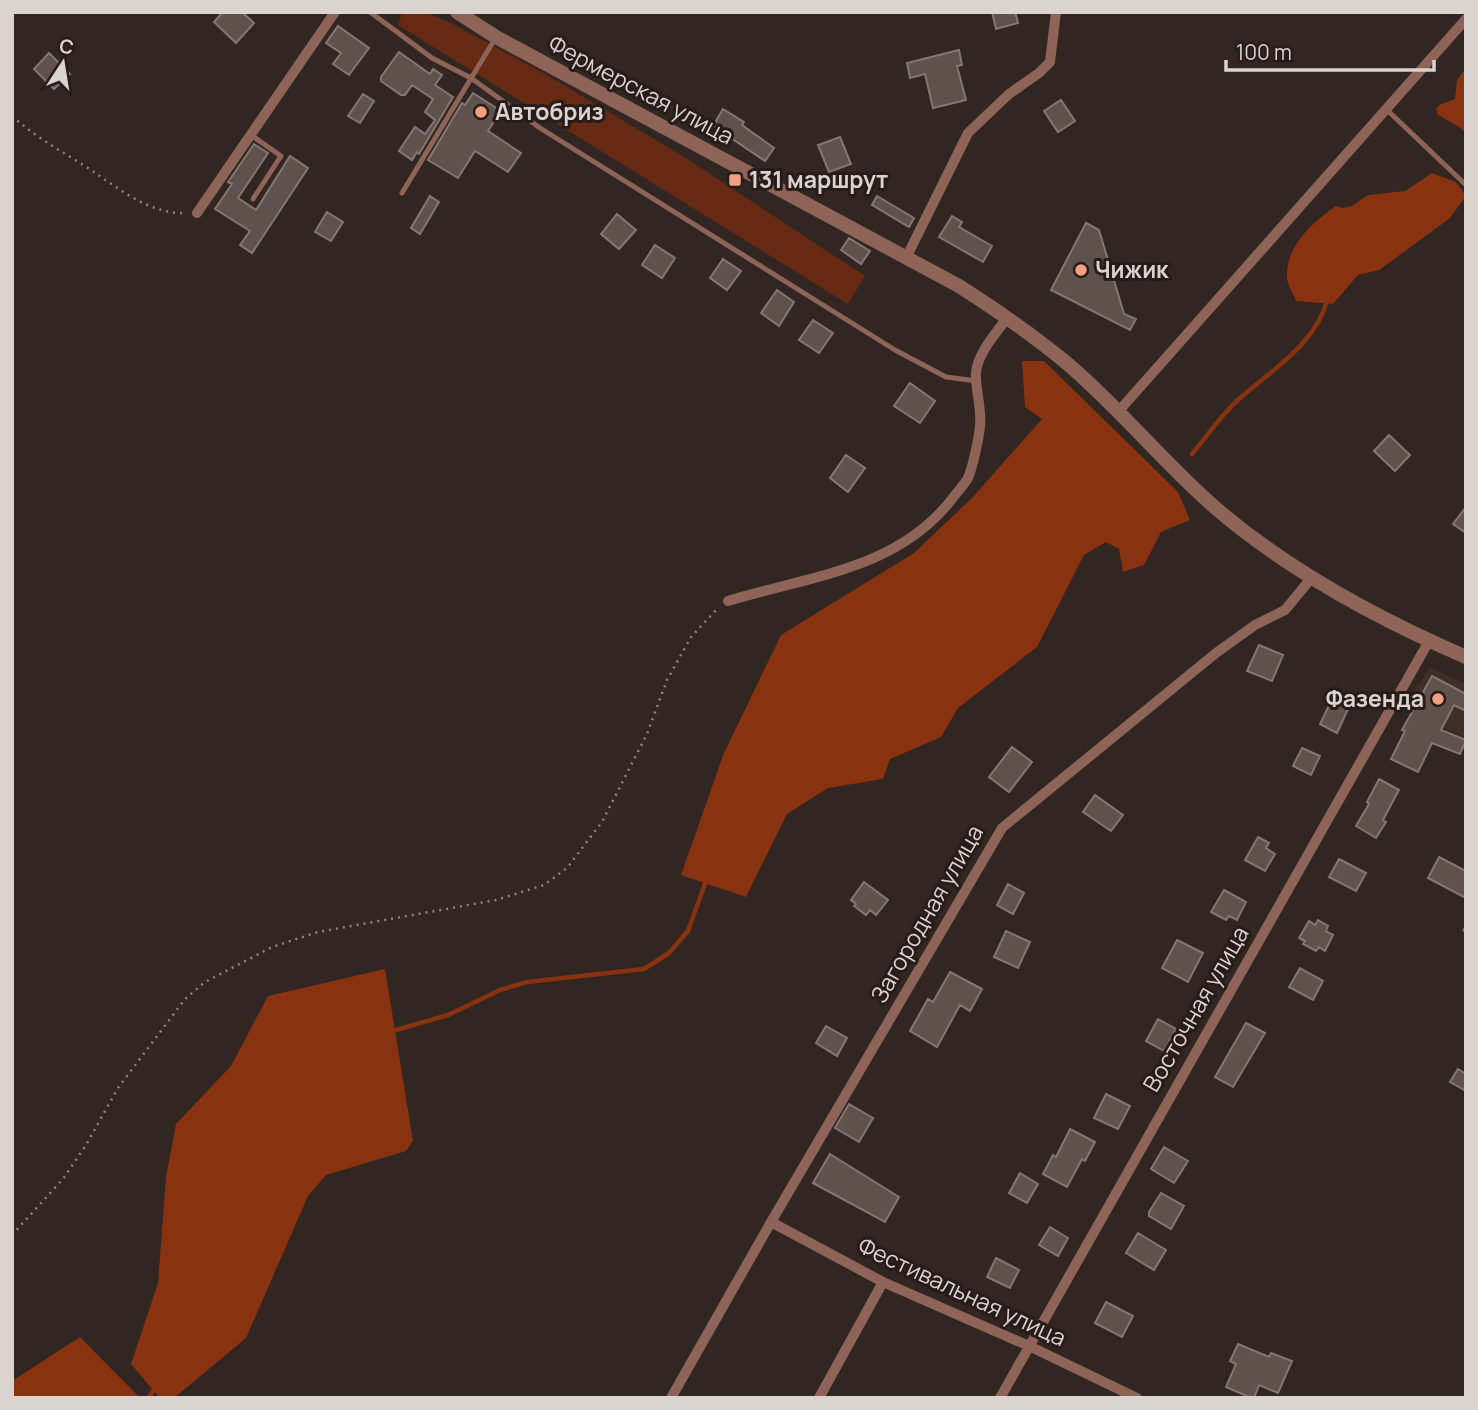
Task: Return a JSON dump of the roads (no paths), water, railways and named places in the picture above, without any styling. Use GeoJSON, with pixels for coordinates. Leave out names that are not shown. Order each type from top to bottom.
{"type":"FeatureCollection","features":[{"type":"Feature","properties":{"kind":"street"},"geometry":{"type":"LineString","coordinates":[[197,213],[335,12]]}},
{"type":"Feature","properties":{"kind":"street","name":"Фермерская улица"},"geometry":{"type":"LineString","coordinates":[[457,12],[496,37],[959,286],[1008,317],[1064,361],[1211,504],[1274,552],[1352,601],[1466,657]]}},
{"type":"Feature","properties":{"kind":"street"},"geometry":{"type":"LineString","coordinates":[[906,258],[968,133],[1009,94],[1039,74],[1050,62],[1056,12]]}},
{"type":"Feature","properties":{"kind":"street"},"geometry":{"type":"LineString","coordinates":[[1118,412],[1466,19]]}},
{"type":"Feature","properties":{"kind":"street"},"geometry":{"type":"LineString","coordinates":[[728,601],[847,569],[911,540],[936,519],[968,477],[981,425],[977,381],[979,358],[1008,317]]}},
{"type":"Feature","properties":{"kind":"street","name":"Загородная улица"},"geometry":{"type":"LineString","coordinates":[[671,1398],[1002,828],[1216,653],[1255,625],[1285,610],[1313,576]]}},
{"type":"Feature","properties":{"kind":"street","name":"Восточная улица"},"geometry":{"type":"LineString","coordinates":[[1000,1398],[1429,641]]}},
{"type":"Feature","properties":{"kind":"street","name":"Фестивальная улица"},"geometry":{"type":"LineString","coordinates":[[771,1222],[883,1282],[1029,1346],[1138,1398]]}},
{"type":"Feature","properties":{"kind":"street"},"geometry":{"type":"LineString","coordinates":[[819,1398],[883,1282]]}},
{"type":"Feature","properties":{"kind":"lane"},"geometry":{"type":"LineString","coordinates":[[370,12],[432,58],[471,78],[540,128],[895,350],[946,377],[977,381]]}},
{"type":"Feature","properties":{"kind":"lane"},"geometry":{"type":"LineString","coordinates":[[402,192],[496,37]]}},
{"type":"Feature","properties":{"kind":"lane"},"geometry":{"type":"LineString","coordinates":[[1387,108],[1466,186]]}},
{"type":"Feature","properties":{"kind":"lane"},"geometry":{"type":"LineString","coordinates":[[251,135],[281,156],[253,199]]}},
{"type":"Feature","properties":{"kind":"waterway"},"geometry":{"type":"LineString","coordinates":[[1192,454],[1232,405],[1303,343],[1314,329],[1328,298]]}},
{"type":"Feature","properties":{"kind":"waterway"},"geometry":{"type":"LineString","coordinates":[[389,1032],[448,1015],[500,990],[527,982],[644,969],[669,953],[688,931],[707,878]]}},
{"type":"Feature","properties":{"kind":"waterway"},"geometry":{"type":"LineString","coordinates":[[148,1398],[156,1387]]}},
{"type":"Feature","properties":{"kind":"place","name":"Автобриз"},"geometry":{"type":"Point","coordinates":[481,112]}},
{"type":"Feature","properties":{"kind":"place","name":"131 маршрут"},"geometry":{"type":"Point","coordinates":[735,180]}},
{"type":"Feature","properties":{"kind":"place","name":"Чижик"},"geometry":{"type":"Point","coordinates":[1081,270]}},
{"type":"Feature","properties":{"kind":"place","name":"Фазенда"},"geometry":{"type":"Point","coordinates":[1438,699]}}]}
